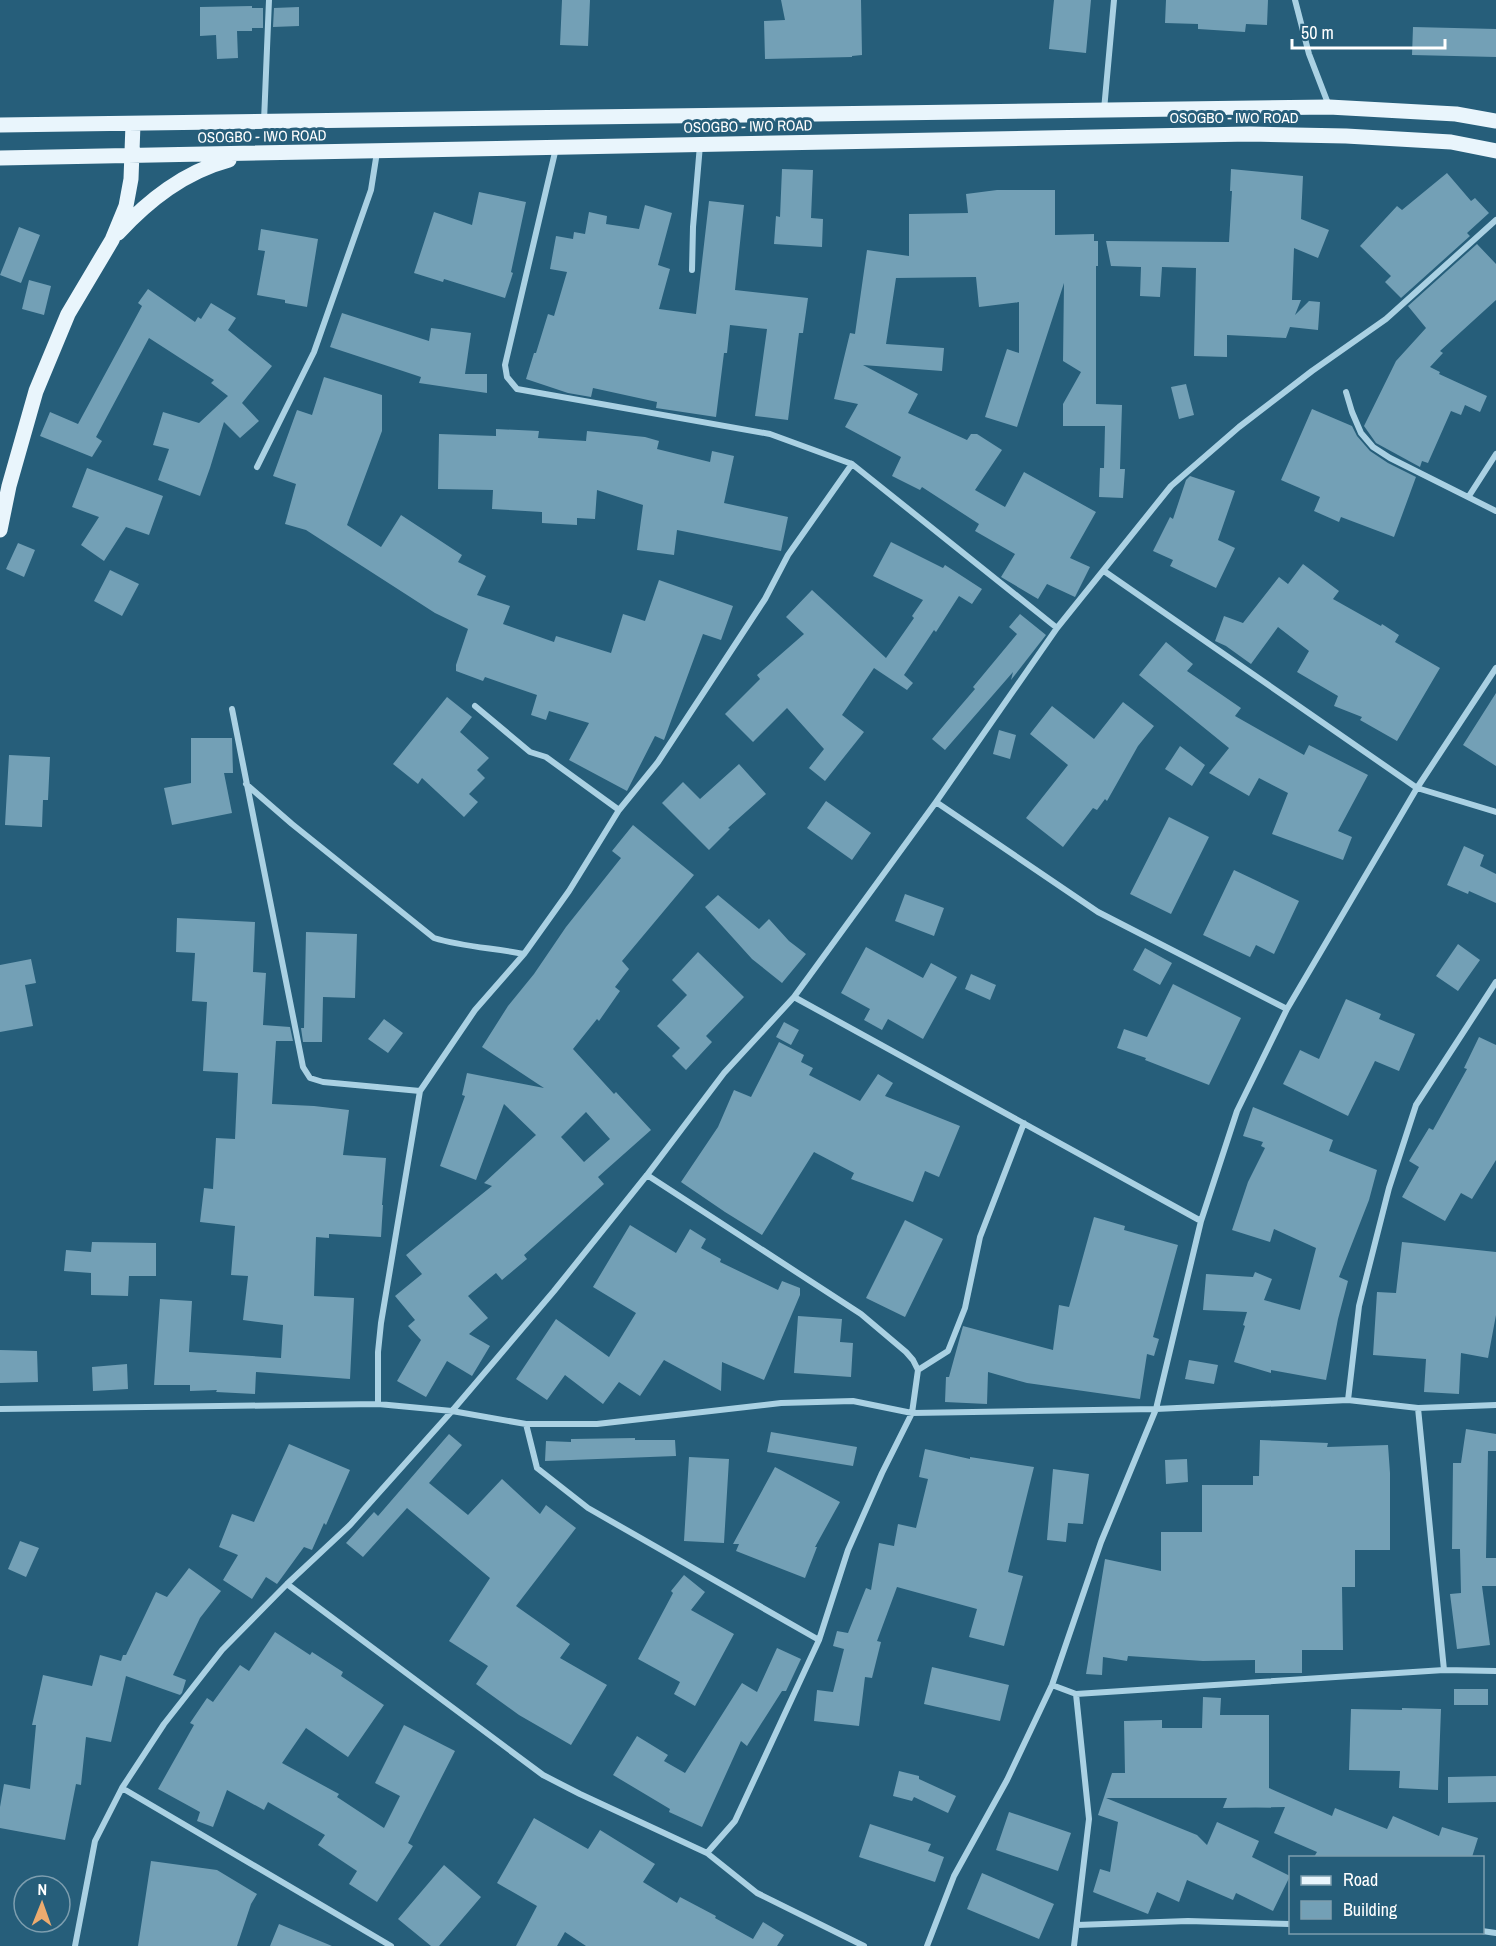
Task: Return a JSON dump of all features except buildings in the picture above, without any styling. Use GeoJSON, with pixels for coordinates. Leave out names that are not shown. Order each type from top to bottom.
{"type":"FeatureCollection","features":[{"type":"Feature","properties":{"kind":"main road","name":"OSOGBO - IWO ROAD"},"geometry":{"type":"LineString","coordinates":[[0,125],[1329,106],[1456,114],[1496,121]]}},
{"type":"Feature","properties":{"kind":"main road"},"geometry":{"type":"LineString","coordinates":[[0,530],[9,486],[36,391],[68,314],[111,240],[126,206],[131,179],[133,124]]}},
{"type":"Feature","properties":{"kind":"main road","name":"OSOGBO - IWO ROAD"},"geometry":{"type":"LineString","coordinates":[[0,158],[1250,134],[1346,136],[1451,142],[1496,152]]}},
{"type":"Feature","properties":{"kind":"main road"},"geometry":{"type":"LineString","coordinates":[[111,240],[139,211],[185,177],[207,166],[252,154]]}},
{"type":"Feature","properties":{"kind":"street"},"geometry":{"type":"LineString","coordinates":[[264,122],[269,0]]}},
{"type":"Feature","properties":{"kind":"street"},"geometry":{"type":"LineString","coordinates":[[1104,110],[1114,0]]}},
{"type":"Feature","properties":{"kind":"street"},"geometry":{"type":"LineString","coordinates":[[1295,0],[1309,54],[1329,106]]}},
{"type":"Feature","properties":{"kind":"street"},"geometry":{"type":"LineString","coordinates":[[692,270],[700,144]]}},
{"type":"Feature","properties":{"kind":"street"},"geometry":{"type":"LineString","coordinates":[[556,147],[505,365],[507,377],[517,389],[770,434],[852,464],[1057,628]]}},
{"type":"Feature","properties":{"kind":"street"},"geometry":{"type":"LineString","coordinates":[[257,468],[314,352],[371,190],[377,152]]}},
{"type":"Feature","properties":{"kind":"street"},"geometry":{"type":"LineString","coordinates":[[75,1946],[95,1840],[122,1788],[164,1724],[222,1650],[350,1525],[452,1411],[554,1292],[724,1073],[794,997],[936,802],[1057,628],[1171,486],[1239,427],[1312,371],[1386,319],[1496,220]]}},
{"type":"Feature","properties":{"kind":"street"},"geometry":{"type":"LineString","coordinates":[[1346,392],[1361,433],[1373,447],[1390,458],[1496,511]]}},
{"type":"Feature","properties":{"kind":"street"},"geometry":{"type":"LineString","coordinates":[[1469,496],[1496,454]]}},
{"type":"Feature","properties":{"kind":"street"},"geometry":{"type":"LineString","coordinates":[[378,1404],[378,1352],[381,1323],[420,1091],[475,1010],[524,954],[569,891],[619,810],[658,762],[765,599],[788,555],[852,464]]}},
{"type":"Feature","properties":{"kind":"street"},"geometry":{"type":"LineString","coordinates":[[1104,571],[1417,788],[1496,812]]}},
{"type":"Feature","properties":{"kind":"street"},"geometry":{"type":"LineString","coordinates":[[927,1946],[954,1876],[1007,1780],[1052,1685],[1101,1542],[1156,1409],[1201,1221],[1237,1111],[1287,1009],[1417,788],[1496,669]]}},
{"type":"Feature","properties":{"kind":"street"},"geometry":{"type":"LineString","coordinates":[[475,706],[530,752],[546,757],[619,810]]}},
{"type":"Feature","properties":{"kind":"street"},"geometry":{"type":"LineString","coordinates":[[232,709],[303,1067],[310,1078],[323,1082],[420,1091]]}},
{"type":"Feature","properties":{"kind":"street"},"geometry":{"type":"LineString","coordinates":[[246,784],[434,938],[456,945],[490,947],[524,954]]}},
{"type":"Feature","properties":{"kind":"street"},"geometry":{"type":"LineString","coordinates":[[936,802],[1098,912],[1287,1009]]}},
{"type":"Feature","properties":{"kind":"street"},"geometry":{"type":"LineString","coordinates":[[1348,1400],[1359,1306],[1389,1188],[1416,1105],[1496,982]]}},
{"type":"Feature","properties":{"kind":"street"},"geometry":{"type":"LineString","coordinates":[[794,997],[1201,1221]]}},
{"type":"Feature","properties":{"kind":"street"},"geometry":{"type":"LineString","coordinates":[[918,1370],[948,1351],[965,1308],[981,1237],[1024,1123]]}},
{"type":"Feature","properties":{"kind":"street"},"geometry":{"type":"LineString","coordinates":[[647,1175],[861,1314],[906,1352],[918,1370],[912,1413],[848,1550],[819,1640],[735,1821],[707,1852]]}},
{"type":"Feature","properties":{"kind":"street"},"geometry":{"type":"LineString","coordinates":[[0,1408],[378,1404],[452,1411],[526,1424],[597,1424],[791,1402],[853,1401],[912,1413],[1156,1409],[1348,1400],[1418,1408],[1496,1405]]}},
{"type":"Feature","properties":{"kind":"street"},"geometry":{"type":"LineString","coordinates":[[1418,1408],[1444,1670]]}},
{"type":"Feature","properties":{"kind":"street"},"geometry":{"type":"LineString","coordinates":[[526,1424],[537,1468],[588,1508],[819,1640]]}},
{"type":"Feature","properties":{"kind":"street"},"geometry":{"type":"LineString","coordinates":[[288,1584],[543,1775],[707,1852],[757,1893],[864,1946]]}},
{"type":"Feature","properties":{"kind":"street"},"geometry":{"type":"LineString","coordinates":[[1052,1685],[1076,1694],[1444,1670],[1496,1671]]}},
{"type":"Feature","properties":{"kind":"street"},"geometry":{"type":"LineString","coordinates":[[1074,1946],[1089,1819],[1076,1694]]}},
{"type":"Feature","properties":{"kind":"street"},"geometry":{"type":"LineString","coordinates":[[122,1788],[391,1946]]}},
{"type":"Feature","properties":{"kind":"street"},"geometry":{"type":"LineString","coordinates":[[1077,1924],[1188,1921],[1289,1924]]}}]}
